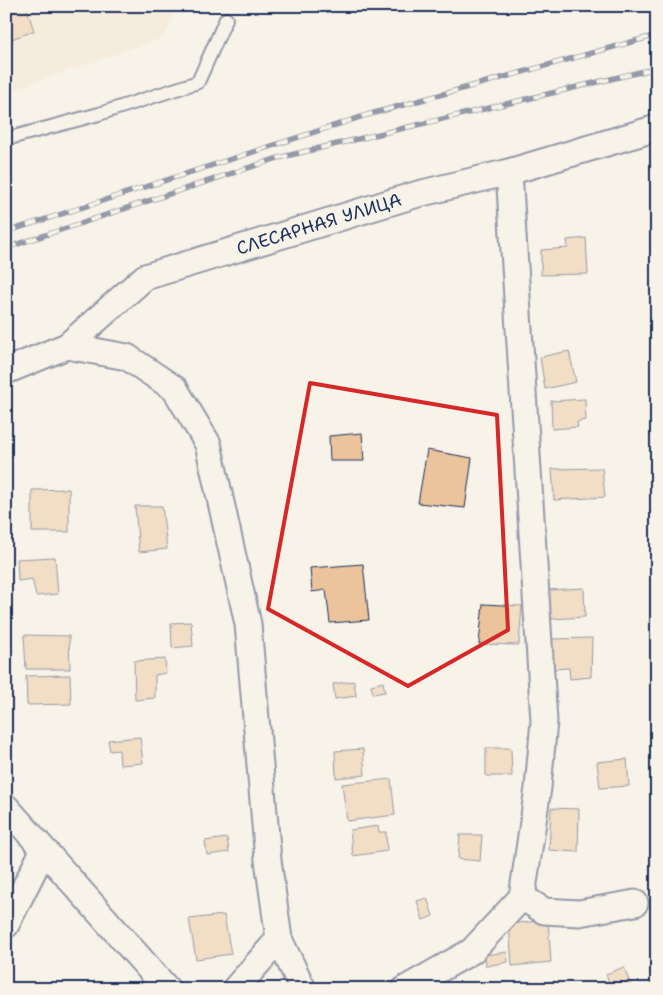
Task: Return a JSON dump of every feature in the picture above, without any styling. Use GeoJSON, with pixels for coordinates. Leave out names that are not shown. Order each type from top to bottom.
{"type":"FeatureCollection","features":[{"type":"Feature","properties":{"kind":"street","name":"СЛЕСАРНАЯ УЛИЦА"},"geometry":{"type":"LineString","coordinates":[[6,371],[67,346],[145,277],[418,194],[509,172],[657,128]]}},
{"type":"Feature","properties":{"kind":"street"},"geometry":{"type":"LineString","coordinates":[[405,989],[472,951],[522,897],[538,788],[544,721],[509,172]]}},
{"type":"Feature","properties":{"kind":"street"},"geometry":{"type":"LineString","coordinates":[[67,346],[127,357],[175,389],[208,444],[248,624],[268,860],[279,939],[303,989]]}},
{"type":"Feature","properties":{"kind":"street"},"geometry":{"type":"LineString","coordinates":[[8,809],[43,851],[167,989]]}},
{"type":"Feature","properties":{"kind":"street"},"geometry":{"type":"LineString","coordinates":[[6,925],[43,851]]}},
{"type":"Feature","properties":{"kind":"street"},"geometry":{"type":"LineString","coordinates":[[522,897],[544,911],[579,913],[635,903]]}},
{"type":"Feature","properties":{"kind":"street"},"geometry":{"type":"LineString","coordinates":[[235,989],[279,939]]}},
{"type":"Feature","properties":{"kind":"lane"},"geometry":{"type":"LineString","coordinates":[[6,139],[99,114],[198,82],[226,19]]}},
{"type":"Feature","properties":{"kind":"highlighted area"},"geometry":{"type":"Polygon","coordinates":[[[310,383],[497,415],[508,630],[408,686],[268,609],[310,383]]]}},
{"type":"Feature","properties":{"kind":"shaded area"},"geometry":{"type":"Polygon","coordinates":[[[6,6],[179,6],[163,38],[6,92],[6,6]]]}},
{"type":"Feature","properties":{"kind":"building"},"geometry":{"type":"Polygon","coordinates":[[[26,6],[34,31],[6,41],[6,12],[26,6]]]}},
{"type":"Feature","properties":{"kind":"building"},"geometry":{"type":"Polygon","coordinates":[[[586,238],[588,274],[541,275],[541,250],[568,248],[567,240],[586,238]]]}},
{"type":"Feature","properties":{"kind":"building"},"geometry":{"type":"Polygon","coordinates":[[[569,351],[576,382],[545,389],[540,357],[569,351]]]}},
{"type":"Feature","properties":{"kind":"building"},"geometry":{"type":"Polygon","coordinates":[[[585,399],[586,420],[577,422],[578,427],[552,429],[551,401],[585,399]]]}},
{"type":"Feature","properties":{"kind":"building"},"geometry":{"type":"Polygon","coordinates":[[[362,433],[364,461],[330,461],[329,436],[362,433]]]}},
{"type":"Feature","properties":{"kind":"building"},"geometry":{"type":"Polygon","coordinates":[[[427,450],[472,458],[465,508],[418,503],[427,450]]]}},
{"type":"Feature","properties":{"kind":"building"},"geometry":{"type":"Polygon","coordinates":[[[602,468],[605,497],[554,500],[552,469],[602,468]]]}},
{"type":"Feature","properties":{"kind":"building"},"geometry":{"type":"Polygon","coordinates":[[[69,489],[69,532],[32,532],[32,490],[69,489]]]}},
{"type":"Feature","properties":{"kind":"building"},"geometry":{"type":"Polygon","coordinates":[[[135,506],[162,506],[167,549],[139,552],[135,506]]]}},
{"type":"Feature","properties":{"kind":"building"},"geometry":{"type":"Polygon","coordinates":[[[55,557],[58,594],[36,596],[32,579],[18,581],[17,559],[55,557]]]}},
{"type":"Feature","properties":{"kind":"building"},"geometry":{"type":"Polygon","coordinates":[[[363,564],[369,620],[330,623],[326,590],[312,592],[310,568],[363,564]]]}},
{"type":"Feature","properties":{"kind":"building"},"geometry":{"type":"Polygon","coordinates":[[[584,588],[585,617],[551,619],[548,590],[584,588]]]}},
{"type":"Feature","properties":{"kind":"building"},"geometry":{"type":"Polygon","coordinates":[[[483,604],[522,606],[519,645],[479,644],[483,604]]]}},
{"type":"Feature","properties":{"kind":"building"},"geometry":{"type":"Polygon","coordinates":[[[191,622],[193,646],[172,648],[171,623],[191,622]]]}},
{"type":"Feature","properties":{"kind":"building"},"geometry":{"type":"Polygon","coordinates":[[[24,635],[69,636],[70,669],[26,669],[24,635]]]}},
{"type":"Feature","properties":{"kind":"building"},"geometry":{"type":"Polygon","coordinates":[[[592,638],[591,677],[570,679],[569,668],[552,669],[552,639],[592,638]]]}},
{"type":"Feature","properties":{"kind":"building"},"geometry":{"type":"Polygon","coordinates":[[[165,659],[166,673],[155,675],[155,698],[135,700],[134,661],[165,659]]]}},
{"type":"Feature","properties":{"kind":"building"},"geometry":{"type":"Polygon","coordinates":[[[70,675],[71,704],[27,705],[26,676],[70,675]]]}},
{"type":"Feature","properties":{"kind":"building"},"geometry":{"type":"Polygon","coordinates":[[[354,681],[356,696],[335,699],[333,684],[354,681]]]}},
{"type":"Feature","properties":{"kind":"building"},"geometry":{"type":"Polygon","coordinates":[[[383,682],[385,692],[373,694],[371,685],[383,682]]]}},
{"type":"Feature","properties":{"kind":"building"},"geometry":{"type":"Polygon","coordinates":[[[140,737],[143,763],[120,765],[119,750],[110,751],[108,740],[140,737]]]}},
{"type":"Feature","properties":{"kind":"building"},"geometry":{"type":"Polygon","coordinates":[[[486,748],[511,748],[512,776],[486,776],[486,748]]]}},
{"type":"Feature","properties":{"kind":"building"},"geometry":{"type":"Polygon","coordinates":[[[363,749],[365,775],[336,778],[335,751],[363,749]]]}},
{"type":"Feature","properties":{"kind":"building"},"geometry":{"type":"Polygon","coordinates":[[[627,759],[629,786],[600,788],[597,762],[627,759]]]}},
{"type":"Feature","properties":{"kind":"building"},"geometry":{"type":"Polygon","coordinates":[[[391,779],[395,815],[347,821],[342,784],[391,779]]]}},
{"type":"Feature","properties":{"kind":"building"},"geometry":{"type":"Polygon","coordinates":[[[551,808],[579,809],[578,852],[549,850],[551,808]]]}},
{"type":"Feature","properties":{"kind":"building"},"geometry":{"type":"Polygon","coordinates":[[[378,826],[379,832],[386,832],[387,851],[353,856],[350,830],[378,826]]]}},
{"type":"Feature","properties":{"kind":"building"},"geometry":{"type":"Polygon","coordinates":[[[460,835],[482,835],[480,861],[458,859],[460,835]]]}},
{"type":"Feature","properties":{"kind":"building"},"geometry":{"type":"Polygon","coordinates":[[[227,838],[229,852],[207,855],[205,841],[227,838]]]}},
{"type":"Feature","properties":{"kind":"building"},"geometry":{"type":"Polygon","coordinates":[[[427,898],[433,916],[423,920],[417,901],[427,898]]]}},
{"type":"Feature","properties":{"kind":"building"},"geometry":{"type":"Polygon","coordinates":[[[224,915],[231,954],[196,959],[189,919],[224,915]]]}},
{"type":"Feature","properties":{"kind":"building"},"geometry":{"type":"Polygon","coordinates":[[[548,920],[551,962],[512,966],[509,924],[548,920]]]}},
{"type":"Feature","properties":{"kind":"building"},"geometry":{"type":"Polygon","coordinates":[[[507,952],[508,962],[486,966],[485,955],[507,952]]]}},
{"type":"Feature","properties":{"kind":"building"},"geometry":{"type":"Polygon","coordinates":[[[624,967],[632,989],[611,989],[606,974],[624,967]]]}},
{"type":"Feature","properties":{"kind":"building"},"geometry":{"type":"Polygon","coordinates":[[[554,981],[555,989],[516,989],[516,988],[554,981]]]}},
{"type":"Feature","properties":{"kind":"building"},"geometry":{"type":"Polygon","coordinates":[[[505,983],[507,989],[482,989],[482,988],[505,983]]]}},
{"type":"Feature","properties":{"kind":"railway"},"geometry":{"type":"LineString","coordinates":[[6,232],[367,115],[657,35]]}},
{"type":"Feature","properties":{"kind":"railway"},"geometry":{"type":"LineString","coordinates":[[6,248],[278,158],[657,68]]}}]}
